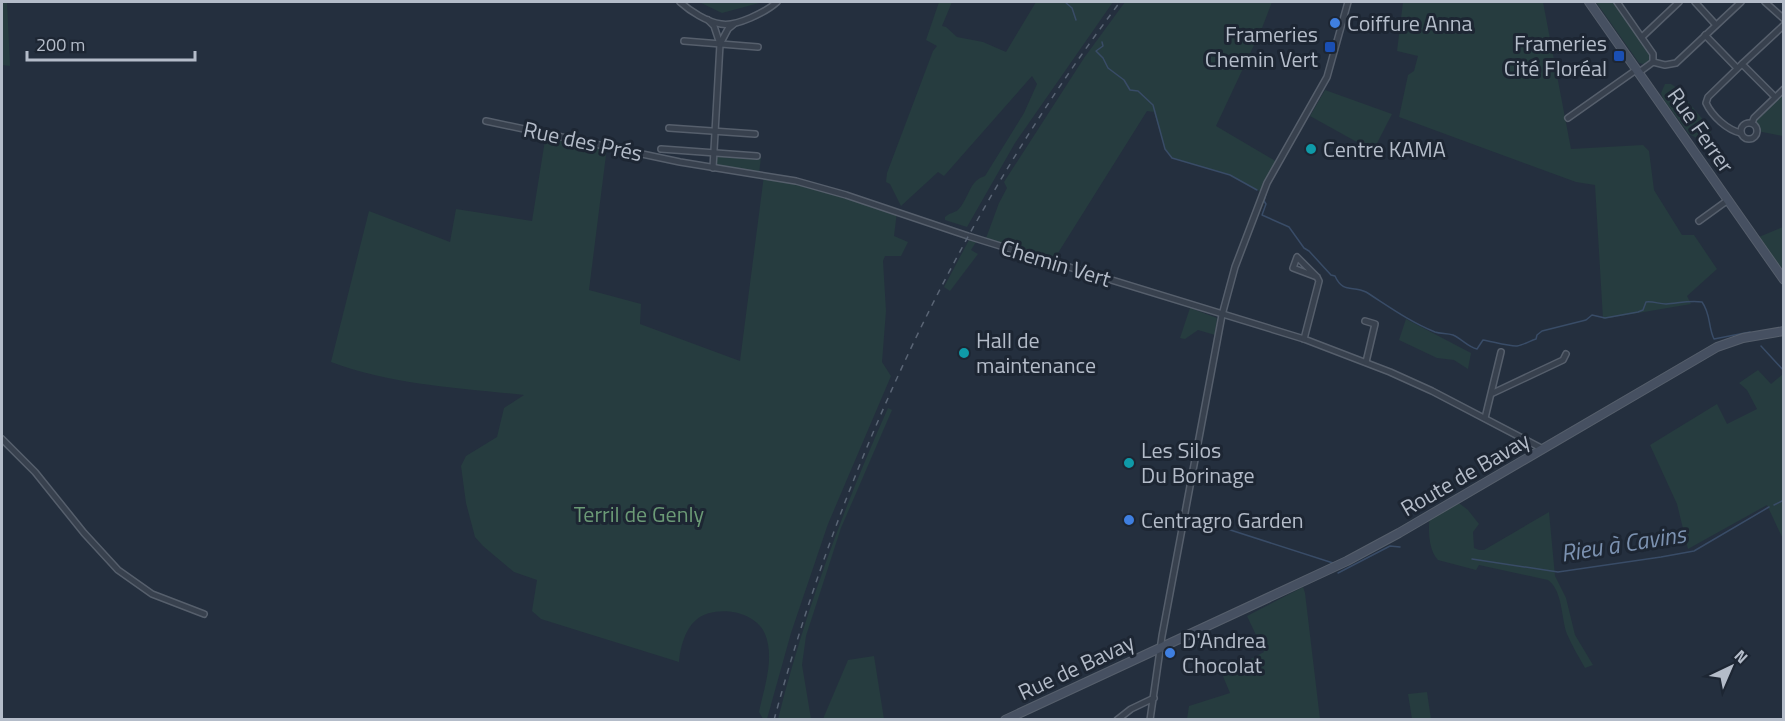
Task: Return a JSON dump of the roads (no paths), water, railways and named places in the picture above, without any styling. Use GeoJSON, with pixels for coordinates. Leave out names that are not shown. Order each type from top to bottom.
{"type":"FeatureCollection","features":[{"type":"Feature","properties":{"kind":"main road","name":"Rue Ferrer"},"geometry":{"type":"LineString","coordinates":[[1589,2],[1784,280]]}},
{"type":"Feature","properties":{"kind":"main road","name":"Route de Bavay"},"geometry":{"type":"LineString","coordinates":[[1162,647],[1347,561],[1395,536],[1717,347],[1743,338],[1784,331]]}},
{"type":"Feature","properties":{"kind":"main road","name":"Rue de Bavay"},"geometry":{"type":"LineString","coordinates":[[1005,720],[1162,647]]}},
{"type":"Feature","properties":{"kind":"street"},"geometry":{"type":"LineString","coordinates":[[680,2],[714,26],[720,44],[713,168]]}},
{"type":"Feature","properties":{"kind":"street"},"geometry":{"type":"LineString","coordinates":[[720,44],[728,28],[777,2]]}},
{"type":"Feature","properties":{"kind":"street"},"geometry":{"type":"LineString","coordinates":[[1150,720],[1162,636],[1222,315],[1235,267],[1267,183],[1327,77],[1348,2]]}},
{"type":"Feature","properties":{"kind":"street"},"geometry":{"type":"LineString","coordinates":[[1617,2],[1653,54],[1653,62]]}},
{"type":"Feature","properties":{"kind":"street"},"geometry":{"type":"LineString","coordinates":[[1641,37],[1679,2]]}},
{"type":"Feature","properties":{"kind":"street"},"geometry":{"type":"LineString","coordinates":[[1695,2],[1716,25]]}},
{"type":"Feature","properties":{"kind":"street"},"geometry":{"type":"LineString","coordinates":[[1568,118],[1653,62],[1665,65],[1674,64],[1741,2]]}},
{"type":"Feature","properties":{"kind":"street"},"geometry":{"type":"LineString","coordinates":[[1765,2],[1784,19]]}},
{"type":"Feature","properties":{"kind":"street"},"geometry":{"type":"LineString","coordinates":[[708,20],[723,25],[738,22]]}},
{"type":"Feature","properties":{"kind":"street"},"geometry":{"type":"LineString","coordinates":[[1752,123],[1757,129],[1754,137],[1746,138],[1741,133],[1725,126],[1706,103],[1708,97],[1784,25]]}},
{"type":"Feature","properties":{"kind":"street"},"geometry":{"type":"LineString","coordinates":[[1706,35],[1775,97]]}},
{"type":"Feature","properties":{"kind":"street"},"geometry":{"type":"LineString","coordinates":[[684,41],[758,47]]}},
{"type":"Feature","properties":{"kind":"street"},"geometry":{"type":"LineString","coordinates":[[1752,123],[1754,118],[1784,89]]}},
{"type":"Feature","properties":{"kind":"street","name":"Rue des Prés"},"geometry":{"type":"LineString","coordinates":[[486,121],[713,168]]}},
{"type":"Feature","properties":{"kind":"street"},"geometry":{"type":"LineString","coordinates":[[1741,133],[1744,124],[1752,123]]}},
{"type":"Feature","properties":{"kind":"street"},"geometry":{"type":"LineString","coordinates":[[669,128],[754,134]]}},
{"type":"Feature","properties":{"kind":"street"},"geometry":{"type":"LineString","coordinates":[[661,149],[757,156]]}},
{"type":"Feature","properties":{"kind":"street","name":"Chemin Vert"},"geometry":{"type":"LineString","coordinates":[[713,168],[796,181],[1304,339],[1366,362],[1432,391],[1543,449]]}},
{"type":"Feature","properties":{"kind":"street"},"geometry":{"type":"LineString","coordinates":[[1699,221],[1728,200]]}},
{"type":"Feature","properties":{"kind":"street"},"geometry":{"type":"LineString","coordinates":[[1304,339],[1318,284],[1317,277]]}},
{"type":"Feature","properties":{"kind":"street"},"geometry":{"type":"LineString","coordinates":[[1365,321],[1375,324],[1366,362]]}},
{"type":"Feature","properties":{"kind":"street"},"geometry":{"type":"LineString","coordinates":[[1485,418],[1493,393],[1501,352]]}},
{"type":"Feature","properties":{"kind":"street"},"geometry":{"type":"LineString","coordinates":[[1493,393],[1563,360],[1566,354]]}},
{"type":"Feature","properties":{"kind":"street"},"geometry":{"type":"LineString","coordinates":[[2,439],[34,472],[91,542],[118,570],[152,594],[204,614]]}},
{"type":"Feature","properties":{"kind":"street"},"geometry":{"type":"LineString","coordinates":[[1117,720],[1131,709],[1154,698]]}},
{"type":"Feature","properties":{"kind":"waterway"},"geometry":{"type":"LineString","coordinates":[[1065,2],[1072,8],[1076,20]]}},
{"type":"Feature","properties":{"kind":"waterway"},"geometry":{"type":"LineString","coordinates":[[1102,42],[1103,46],[1096,51],[1108,68],[1124,80],[1130,90],[1138,91],[1153,105],[1165,149],[1172,158],[1230,175],[1257,190]]}},
{"type":"Feature","properties":{"kind":"waterway"},"geometry":{"type":"LineString","coordinates":[[1266,194],[1264,201],[1266,204],[1262,215],[1289,227],[1304,248],[1331,275],[1335,276],[1341,285],[1366,292],[1417,324],[1435,332],[1453,335],[1477,349],[1483,340],[1514,346],[1536,339],[1542,331],[1586,320],[1592,315],[1605,318],[1638,312],[1643,310],[1646,302],[1666,304],[1702,302],[1707,311],[1714,339],[1750,332]]}},
{"type":"Feature","properties":{"kind":"waterway"},"geometry":{"type":"LineString","coordinates":[[1761,346],[1784,371]]}},
{"type":"Feature","properties":{"kind":"waterway"},"geometry":{"type":"LineString","coordinates":[[1774,505],[1784,500]]}},
{"type":"Feature","properties":{"kind":"waterway","name":"Rieu à Cavins"},"geometry":{"type":"LineString","coordinates":[[1472,559],[1558,572],[1661,557],[1694,551],[1769,507]]}},
{"type":"Feature","properties":{"kind":"waterway","name":"Rieu à Cavins"},"geometry":{"type":"LineString","coordinates":[[1190,517],[1333,563]]}},
{"type":"Feature","properties":{"kind":"waterway"},"geometry":{"type":"LineString","coordinates":[[1338,573],[1390,546],[1400,547]]}},
{"type":"Feature","properties":{"kind":"railway"},"geometry":{"type":"LineString","coordinates":[[774,720],[802,624],[835,529],[872,436],[913,344],[958,255],[1008,168],[1062,83],[1120,2]]}},
{"type":"Feature","properties":{"kind":"place","name":"Coiffure Anna"},"geometry":{"type":"Point","coordinates":[1335,23]}},
{"type":"Feature","properties":{"kind":"place","name":"Frameries Chemin Vert"},"geometry":{"type":"Point","coordinates":[1330,47]}},
{"type":"Feature","properties":{"kind":"place","name":"Frameries Cité Floréal"},"geometry":{"type":"Point","coordinates":[1619,56]}},
{"type":"Feature","properties":{"kind":"place","name":"Centre KAMA"},"geometry":{"type":"Point","coordinates":[1311,149]}},
{"type":"Feature","properties":{"kind":"place","name":"Hall de maintenance"},"geometry":{"type":"Point","coordinates":[964,353]}},
{"type":"Feature","properties":{"kind":"place","name":"Les Silos Du Borinage"},"geometry":{"type":"Point","coordinates":[1129,463]}},
{"type":"Feature","properties":{"kind":"place","name":"Centragro Garden"},"geometry":{"type":"Point","coordinates":[1129,520]}},
{"type":"Feature","properties":{"kind":"place","name":"D'Andrea Chocolat"},"geometry":{"type":"Point","coordinates":[1170,653]}},
{"type":"Feature","properties":{"kind":"park label","name":"Terril de Genly"},"geometry":{"type":"Point","coordinates":[639,514]}}]}
